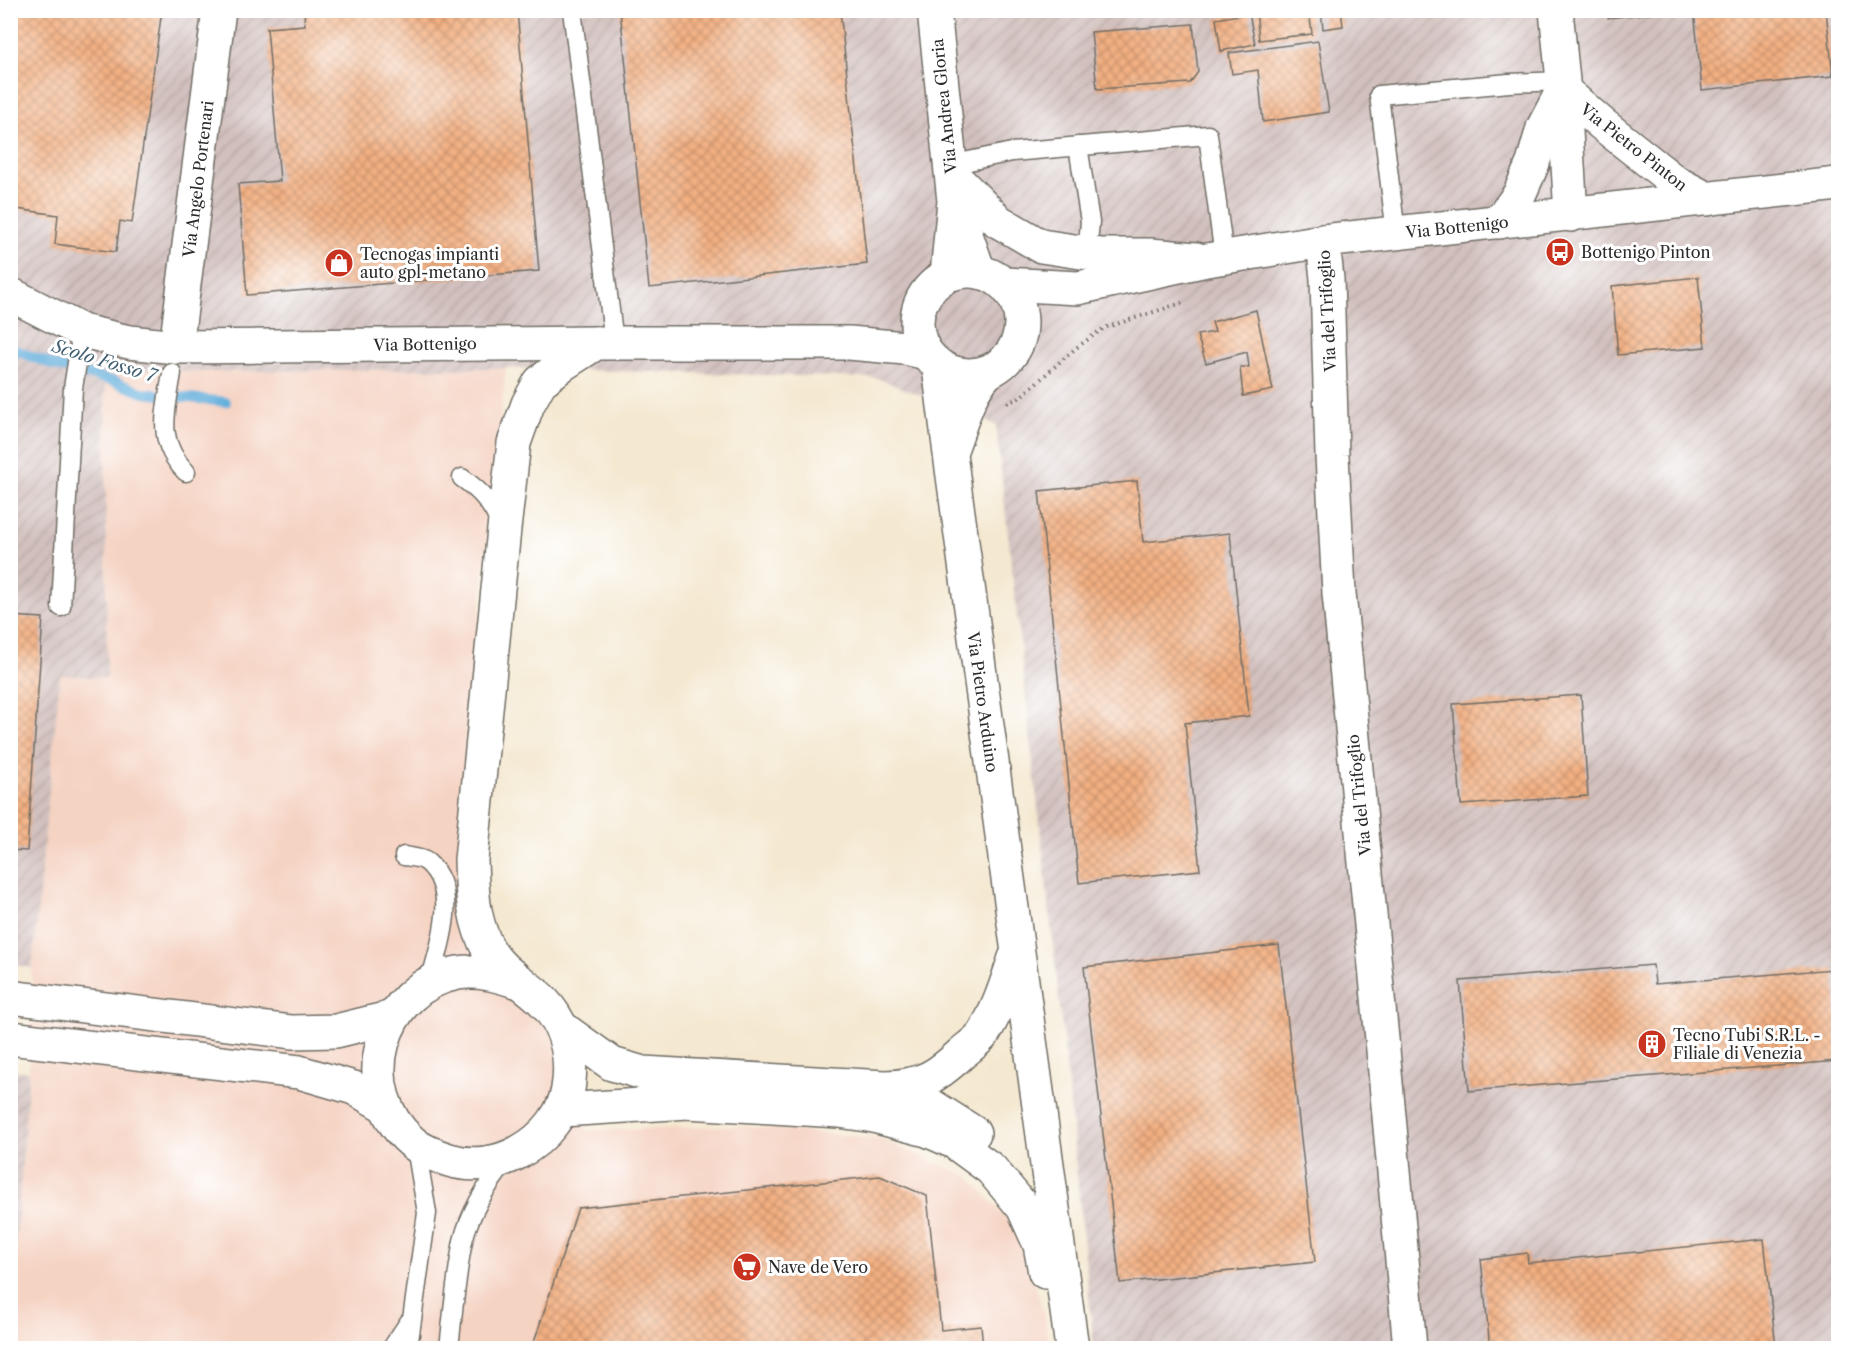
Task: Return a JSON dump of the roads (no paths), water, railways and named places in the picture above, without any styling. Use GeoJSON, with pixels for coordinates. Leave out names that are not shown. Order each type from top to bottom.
{"type":"FeatureCollection","features":[{"type":"Feature","properties":{"kind":"street","name":"Via Angelo Portenari"},"geometry":{"type":"LineString","coordinates":[[174,360],[219,10]]}},
{"type":"Feature","properties":{"kind":"street","name":"Via Andrea Gloria"},"geometry":{"type":"LineString","coordinates":[[934,10],[952,180],[947,275]]}},
{"type":"Feature","properties":{"kind":"street","name":"Via Pietro Pinton"},"geometry":{"type":"LineString","coordinates":[[1556,10],[1571,215]]}},
{"type":"Feature","properties":{"kind":"street","name":"Via Pietro Pinton"},"geometry":{"type":"LineString","coordinates":[[1563,86],[1602,124],[1675,182],[1707,199]]}},
{"type":"Feature","properties":{"kind":"street","name":"Via Pietro Pinton"},"geometry":{"type":"LineString","coordinates":[[1499,222],[1520,195],[1533,164],[1543,129],[1563,86]]}},
{"type":"Feature","properties":{"kind":"street"},"geometry":{"type":"LineString","coordinates":[[952,180],[998,221],[1041,246],[1101,255],[1216,258]]}},
{"type":"Feature","properties":{"kind":"street","name":"Via Andrea Gloria"},"geometry":{"type":"LineString","coordinates":[[952,180],[992,278]]}},
{"type":"Feature","properties":{"kind":"street","name":"Via Bottenigo"},"geometry":{"type":"LineString","coordinates":[[992,278],[1078,288],[1216,258],[1323,241],[1839,184]]}},
{"type":"Feature","properties":{"kind":"street","name":"Via del Trifoglio"},"geometry":{"type":"LineString","coordinates":[[1323,241],[1328,279],[1332,455],[1340,604],[1410,1348]]}},
{"type":"Feature","properties":{"kind":"street"},"geometry":{"type":"LineString","coordinates":[[964,271],[992,278],[1016,299],[1021,314],[1022,331],[1018,344],[1010,357],[987,373],[970,376],[954,374],[933,360],[918,337],[917,321],[920,305],[927,292],[947,275],[964,271]]}},
{"type":"Feature","properties":{"kind":"street","name":"Via Bottenigo"},"geometry":{"type":"LineString","coordinates":[[1022,331],[1044,311],[1078,288]]}},
{"type":"Feature","properties":{"kind":"street","name":"Via Bottenigo"},"geometry":{"type":"LineString","coordinates":[[10,294],[80,342],[129,342],[174,360],[605,343],[849,343],[905,348],[933,360]]}},
{"type":"Feature","properties":{"kind":"street","name":"Via Bottenigo"},"geometry":{"type":"LineString","coordinates":[[849,343],[899,323],[920,305]]}},
{"type":"Feature","properties":{"kind":"street"},"geometry":{"type":"LineString","coordinates":[[516,981],[488,973],[459,973],[430,982],[410,997],[393,1017],[381,1044],[378,1075],[385,1106],[397,1125],[412,1142],[435,1155],[459,1163],[484,1164],[510,1157],[531,1146],[562,1110],[569,1083],[570,1055],[563,1029],[543,1001],[516,981],[491,954],[477,924],[472,892],[471,860],[514,443],[528,404],[540,382],[562,365],[605,343]]}},
{"type":"Feature","properties":{"kind":"street","name":"Via Pietro Arduino"},"geometry":{"type":"LineString","coordinates":[[933,360],[950,454],[1072,1342]]}},
{"type":"Feature","properties":{"kind":"street","name":"Via Pietro Arduino"},"geometry":{"type":"LineString","coordinates":[[950,454],[970,398],[978,383],[987,373]]}},
{"type":"Feature","properties":{"kind":"street","name":"Via Pietro Arduino"},"geometry":{"type":"LineString","coordinates":[[563,1029],[612,1064],[643,1073],[907,1087],[946,1068],[981,1036],[1000,1004],[1017,951]]}},
{"type":"Feature","properties":{"kind":"street"},"geometry":{"type":"LineString","coordinates":[[10,997],[292,1032],[336,1031],[393,1017]]}},
{"type":"Feature","properties":{"kind":"street"},"geometry":{"type":"LineString","coordinates":[[10,1038],[299,1072],[354,1088],[385,1106]]}},
{"type":"Feature","properties":{"kind":"street","name":"Via Pietro Arduino"},"geometry":{"type":"LineString","coordinates":[[885,1087],[927,1103],[973,1132],[1018,1169],[1053,1207]]}},
{"type":"Feature","properties":{"kind":"street"},"geometry":{"type":"LineString","coordinates":[[562,1110],[688,1102],[839,1111],[874,1116],[927,1130],[954,1142],[991,1169],[1023,1207],[1040,1245],[1049,1295],[1072,1342]]}},
{"type":"Feature","properties":{"kind":"lane"},"geometry":{"type":"LineString","coordinates":[[572,10],[605,343]]}},
{"type":"Feature","properties":{"kind":"lane"},"geometry":{"type":"LineString","coordinates":[[1396,234],[1379,95],[1509,83],[1563,86]]}},
{"type":"Feature","properties":{"kind":"lane"},"geometry":{"type":"LineString","coordinates":[[952,180],[1012,152],[1208,135],[1216,258]]}},
{"type":"Feature","properties":{"kind":"lane"},"geometry":{"type":"LineString","coordinates":[[1078,146],[1090,222],[1088,253]]}},
{"type":"Feature","properties":{"kind":"lane"},"geometry":{"type":"LineString","coordinates":[[62,607],[73,388],[80,342]]}},
{"type":"Feature","properties":{"kind":"lane"},"geometry":{"type":"LineString","coordinates":[[174,360],[166,411],[166,439],[176,462],[186,472]]}},
{"type":"Feature","properties":{"kind":"lane"},"geometry":{"type":"LineString","coordinates":[[462,477],[481,491],[495,510],[504,529]]}},
{"type":"Feature","properties":{"kind":"lane"},"geometry":{"type":"LineString","coordinates":[[404,856],[425,860],[439,877],[445,900],[444,928],[430,982]]}},
{"type":"Feature","properties":{"kind":"lane"},"geometry":{"type":"LineString","coordinates":[[408,1348],[427,1213],[417,1153],[412,1142]]}},
{"type":"Feature","properties":{"kind":"lane"},"geometry":{"type":"LineString","coordinates":[[448,1348],[464,1240],[472,1215],[510,1157]]}},
{"type":"Feature","properties":{"kind":"lane"},"geometry":{"type":"LineString","coordinates":[[392,1348],[412,1318]]}},
{"type":"Feature","properties":{"kind":"waterway","name":"Scolo Fosso 7"},"geometry":{"type":"LineString","coordinates":[[10,348],[56,366],[113,381],[144,393],[226,402]]}},
{"type":"Feature","properties":{"kind":"place","name":"Bottenigo Pinton"},"geometry":{"type":"Point","coordinates":[1560,252]}},
{"type":"Feature","properties":{"kind":"place","name":"Tecnogas impianti auto gpl-metano"},"geometry":{"type":"Point","coordinates":[339,263]}},
{"type":"Feature","properties":{"kind":"place","name":"Tecno Tubi S.R.L. - Filiale di Venezia"},"geometry":{"type":"Point","coordinates":[1652,1044]}},
{"type":"Feature","properties":{"kind":"place","name":"Nave de Vero"},"geometry":{"type":"Point","coordinates":[747,1267]}}]}
